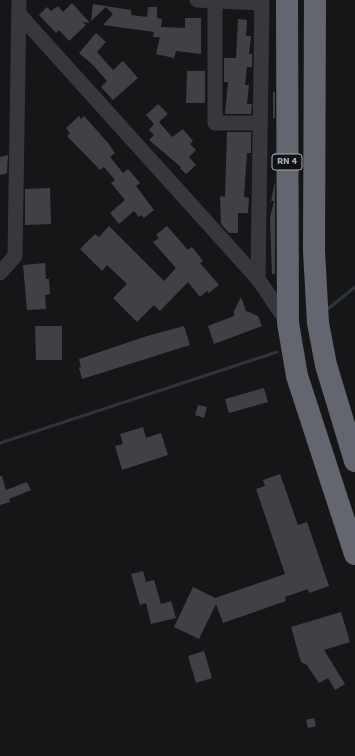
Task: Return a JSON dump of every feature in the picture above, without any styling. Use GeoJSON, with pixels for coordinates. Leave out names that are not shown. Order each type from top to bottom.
{"type":"FeatureCollection","features":[{"type":"Feature","properties":{"kind":"highway","name":"RN 4"},"geometry":{"type":"LineString","coordinates":[[287,0],[288,323],[297,376],[355,554]]}},
{"type":"Feature","properties":{"kind":"highway","name":"RN 4"},"geometry":{"type":"LineString","coordinates":[[315,0],[314,250],[318,323],[326,365],[355,461]]}},
{"type":"Feature","properties":{"kind":"street"},"geometry":{"type":"LineString","coordinates":[[197,0],[262,1],[258,280]]}},
{"type":"Feature","properties":{"kind":"street"},"geometry":{"type":"LineString","coordinates":[[215,0],[215,123],[260,123]]}},
{"type":"Feature","properties":{"kind":"street"},"geometry":{"type":"LineString","coordinates":[[19,7],[258,280],[288,323]]}},
{"type":"Feature","properties":{"kind":"street"},"geometry":{"type":"LineString","coordinates":[[0,273],[15,256],[19,7]]}},
{"type":"Feature","properties":{"kind":"building"},"geometry":{"type":"Polygon","coordinates":[[[72,3],[90,23],[82,22],[86,25],[69,41],[59,30],[56,33],[39,15],[47,7],[51,11],[58,6],[63,12],[72,3]]]}},
{"type":"Feature","properties":{"kind":"building"},"geometry":{"type":"Polygon","coordinates":[[[93,4],[131,10],[131,15],[147,17],[148,7],[157,7],[157,18],[162,19],[161,27],[185,28],[185,18],[201,18],[201,54],[176,51],[174,58],[156,54],[160,37],[153,37],[154,32],[103,25],[113,14],[106,7],[91,21],[93,4]]]}},
{"type":"Feature","properties":{"kind":"building"},"geometry":{"type":"Polygon","coordinates":[[[238,19],[247,20],[246,36],[251,36],[249,54],[252,54],[252,67],[247,67],[245,85],[249,85],[247,104],[252,104],[251,114],[225,114],[228,82],[224,82],[224,58],[236,58],[238,19]]]}},
{"type":"Feature","properties":{"kind":"building"},"geometry":{"type":"Polygon","coordinates":[[[96,33],[106,42],[97,52],[113,70],[123,61],[138,78],[113,100],[101,87],[107,81],[93,65],[79,53],[96,33]]]}},
{"type":"Feature","properties":{"kind":"building"},"geometry":{"type":"Polygon","coordinates":[[[187,71],[205,71],[205,103],[186,103],[187,71]]]}},
{"type":"Feature","properties":{"kind":"building"},"geometry":{"type":"Polygon","coordinates":[[[273,92],[275,92],[275,118],[273,118],[273,92]]]}},
{"type":"Feature","properties":{"kind":"building"},"geometry":{"type":"Polygon","coordinates":[[[158,104],[168,114],[159,122],[172,137],[183,129],[193,141],[190,144],[196,150],[189,157],[196,165],[186,174],[180,168],[181,167],[149,140],[154,135],[149,130],[154,124],[146,115],[158,104]]]}},
{"type":"Feature","properties":{"kind":"building"},"geometry":{"type":"Polygon","coordinates":[[[79,116],[81,119],[84,116],[108,143],[115,153],[110,157],[123,173],[128,169],[140,183],[136,186],[154,210],[144,218],[141,215],[139,217],[134,211],[119,224],[110,213],[125,200],[111,183],[115,180],[104,167],[100,170],[67,136],[70,133],[66,128],[79,116]]]}},
{"type":"Feature","properties":{"kind":"building"},"geometry":{"type":"Polygon","coordinates":[[[227,132],[251,132],[251,153],[247,153],[244,197],[249,198],[248,213],[238,213],[238,233],[229,233],[221,224],[220,196],[225,197],[227,132]]]}},
{"type":"Feature","properties":{"kind":"building"},"geometry":{"type":"Polygon","coordinates":[[[8,155],[7,173],[0,175],[0,157],[8,155]]]}},
{"type":"Feature","properties":{"kind":"building"},"geometry":{"type":"Polygon","coordinates":[[[275,181],[275,274],[272,274],[270,218],[274,201],[271,201],[275,181]]]}},
{"type":"Feature","properties":{"kind":"building"},"geometry":{"type":"Polygon","coordinates":[[[50,188],[51,224],[25,225],[25,189],[50,188]]]}},
{"type":"Feature","properties":{"kind":"building"},"geometry":{"type":"Polygon","coordinates":[[[109,226],[164,281],[176,268],[153,242],[159,238],[156,235],[167,226],[188,250],[192,247],[203,261],[200,263],[219,285],[209,293],[207,291],[200,297],[188,282],[160,311],[154,305],[137,322],[113,298],[127,284],[107,265],[102,271],[80,249],[95,234],[99,237],[109,226]]]}},
{"type":"Feature","properties":{"kind":"building"},"geometry":{"type":"Polygon","coordinates":[[[45,263],[46,279],[49,279],[50,294],[45,295],[46,309],[27,310],[23,265],[45,263]]]}},
{"type":"Feature","properties":{"kind":"building"},"geometry":{"type":"Polygon","coordinates":[[[241,297],[246,311],[258,316],[262,326],[214,344],[208,326],[234,316],[234,311],[241,297]]]}},
{"type":"Feature","properties":{"kind":"building"},"geometry":{"type":"Polygon","coordinates":[[[35,326],[62,326],[62,360],[36,360],[35,326]]]}},
{"type":"Feature","properties":{"kind":"building"},"geometry":{"type":"Polygon","coordinates":[[[184,326],[190,345],[82,379],[79,368],[81,367],[79,359],[147,336],[184,326]]]}},
{"type":"Feature","properties":{"kind":"building"},"geometry":{"type":"Polygon","coordinates":[[[264,388],[268,402],[229,413],[225,399],[264,388]]]}},
{"type":"Feature","properties":{"kind":"building"},"geometry":{"type":"Polygon","coordinates":[[[198,405],[207,407],[204,418],[195,415],[198,405]]]}},
{"type":"Feature","properties":{"kind":"building"},"geometry":{"type":"Polygon","coordinates":[[[143,427],[146,438],[161,433],[168,455],[122,470],[115,446],[123,444],[120,434],[143,427]]]}},
{"type":"Feature","properties":{"kind":"building"},"geometry":{"type":"Polygon","coordinates":[[[280,474],[298,525],[307,522],[329,586],[309,593],[308,589],[285,597],[286,601],[223,623],[216,604],[199,639],[174,627],[193,587],[215,598],[285,574],[256,489],[265,486],[263,480],[280,474]]]}},
{"type":"Feature","properties":{"kind":"building"},"geometry":{"type":"Polygon","coordinates":[[[0,476],[2,476],[6,490],[27,482],[31,490],[9,499],[10,502],[0,505],[0,476]]]}},
{"type":"Feature","properties":{"kind":"building"},"geometry":{"type":"Polygon","coordinates":[[[143,571],[146,582],[154,580],[161,604],[171,601],[176,618],[151,624],[146,603],[140,605],[131,574],[143,571]]]}},
{"type":"Feature","properties":{"kind":"building"},"geometry":{"type":"Polygon","coordinates":[[[341,612],[350,642],[324,650],[345,684],[335,690],[328,678],[319,683],[307,665],[301,662],[291,627],[341,612]]]}},
{"type":"Feature","properties":{"kind":"building"},"geometry":{"type":"Polygon","coordinates":[[[204,651],[212,678],[196,683],[188,656],[204,651]]]}},
{"type":"Feature","properties":{"kind":"building"},"geometry":{"type":"Polygon","coordinates":[[[314,718],[316,726],[308,728],[306,720],[314,718]]]}},
{"type":"Feature","properties":{"kind":"waterway"},"geometry":{"type":"LineString","coordinates":[[329,308],[355,287]]}},
{"type":"Feature","properties":{"kind":"waterway"},"geometry":{"type":"LineString","coordinates":[[0,443],[277,352]]}}]}
